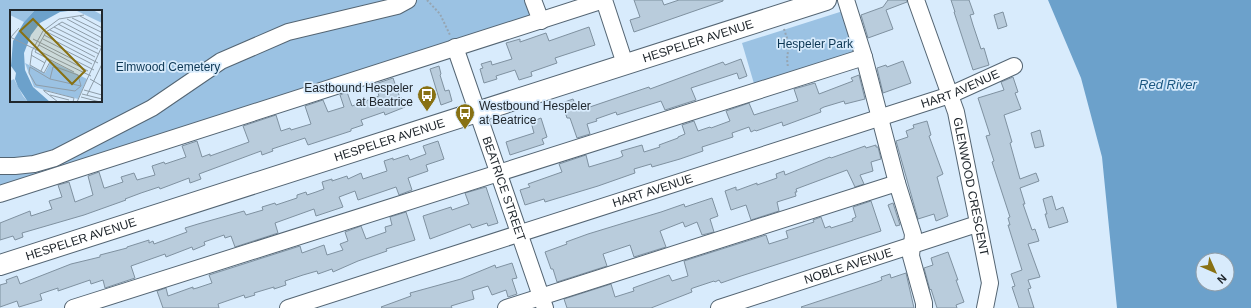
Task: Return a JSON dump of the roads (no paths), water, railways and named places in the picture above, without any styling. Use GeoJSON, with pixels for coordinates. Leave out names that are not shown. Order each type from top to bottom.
{"type":"FeatureCollection","features":[{"type":"Feature","properties":{"kind":"main road","name":"HESPELER AVENUE"},"geometry":{"type":"LineString","coordinates":[[0,265],[826,0]]}},
{"type":"Feature","properties":{"kind":"street"},"geometry":{"type":"LineString","coordinates":[[0,166],[34,164],[55,158],[152,108],[221,61],[288,32],[397,6],[408,0]]}},
{"type":"Feature","properties":{"kind":"street"},"geometry":{"type":"LineString","coordinates":[[533,0],[541,21]]}},
{"type":"Feature","properties":{"kind":"street"},"geometry":{"type":"LineString","coordinates":[[0,194],[604,0],[626,64]]}},
{"type":"Feature","properties":{"kind":"street"},"geometry":{"type":"LineString","coordinates":[[846,0],[864,57],[896,183],[913,234],[912,256],[924,308]]}},
{"type":"Feature","properties":{"kind":"street","name":"GLENWOOD CRESCENT"},"geometry":{"type":"LineString","coordinates":[[916,0],[956,112],[977,224],[990,283],[986,308]]}},
{"type":"Feature","properties":{"kind":"street","name":"BEATRICE STREET"},"geometry":{"type":"LineString","coordinates":[[455,48],[518,234],[543,302]]}},
{"type":"Feature","properties":{"kind":"street"},"geometry":{"type":"LineString","coordinates":[[73,308],[497,172],[864,57]]}},
{"type":"Feature","properties":{"kind":"street","name":"HART AVENUE"},"geometry":{"type":"LineString","coordinates":[[288,308],[950,94],[1014,66]]}},
{"type":"Feature","properties":{"kind":"street"},"geometry":{"type":"LineString","coordinates":[[506,308],[543,302],[896,183]]}},
{"type":"Feature","properties":{"kind":"street","name":"NOBLE AVENUE"},"geometry":{"type":"LineString","coordinates":[[719,308],[977,224]]}},
{"type":"Feature","properties":{"kind":"water","name":"Red River"},"geometry":{"type":"Polygon","coordinates":[[[1048,0],[1251,0],[1251,308],[1117,308],[1102,157],[1081,78],[1048,0]]]}},
{"type":"Feature","properties":{"kind":"place","name":"Eastbound Hespeler at Beatrice"},"geometry":{"type":"Point","coordinates":[427,112]}},
{"type":"Feature","properties":{"kind":"place","name":"Westbound Hespeler at Beatrice"},"geometry":{"type":"Point","coordinates":[465,130]}},
{"type":"Feature","properties":{"kind":"park label","name":"Hespeler Park"},"geometry":{"type":"Point","coordinates":[815,44]}},
{"type":"Feature","properties":{"kind":"park label","name":"Elmwood Cemetery"},"geometry":{"type":"Point","coordinates":[168,67]}}]}
